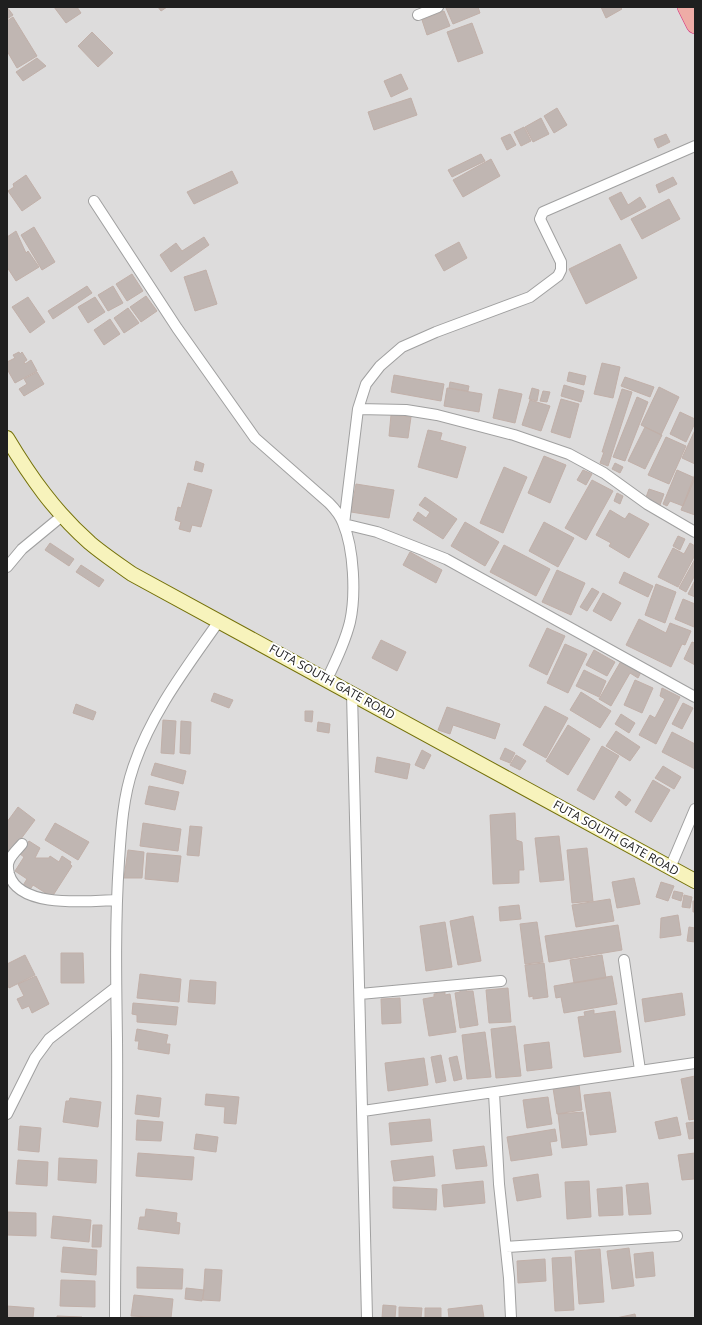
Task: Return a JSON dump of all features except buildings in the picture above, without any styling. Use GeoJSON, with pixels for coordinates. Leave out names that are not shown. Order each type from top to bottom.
{"type":"FeatureCollection","features":[{"type":"Feature","properties":{"kind":"highway"},"geometry":{"type":"LineString","coordinates":[[686,7],[695,26]]}},
{"type":"Feature","properties":{"kind":"main road","name":"FUTA SOUTH GATE ROAD"},"geometry":{"type":"LineString","coordinates":[[7,438],[42,493],[62,516],[91,544],[132,574],[695,881]]}},
{"type":"Feature","properties":{"kind":"street"},"geometry":{"type":"LineString","coordinates":[[418,15],[438,7]]}},
{"type":"Feature","properties":{"kind":"street"},"geometry":{"type":"LineString","coordinates":[[344,524],[358,409],[366,384],[380,366],[402,347],[436,332],[530,297],[558,276],[561,270],[561,262],[540,219],[543,212],[695,146]]}},
{"type":"Feature","properties":{"kind":"street"},"geometry":{"type":"LineString","coordinates":[[94,201],[178,328],[255,438],[329,503],[339,514],[344,524],[349,543],[353,578],[353,600],[350,622],[340,650],[327,679]]}},
{"type":"Feature","properties":{"kind":"street"},"geometry":{"type":"LineString","coordinates":[[358,409],[406,410],[437,415],[514,436],[568,454],[604,473],[647,504],[695,532]]}},
{"type":"Feature","properties":{"kind":"street"},"geometry":{"type":"LineString","coordinates":[[7,567],[22,549],[62,516]]}},
{"type":"Feature","properties":{"kind":"street"},"geometry":{"type":"LineString","coordinates":[[344,524],[376,532],[446,559],[695,696]]}},
{"type":"Feature","properties":{"kind":"street"},"geometry":{"type":"LineString","coordinates":[[115,1318],[118,1135],[115,988],[116,900],[121,833],[132,769],[144,741],[164,701],[218,621]]}},
{"type":"Feature","properties":{"kind":"street"},"geometry":{"type":"LineString","coordinates":[[352,693],[367,1318]]}},
{"type":"Feature","properties":{"kind":"street"},"geometry":{"type":"LineString","coordinates":[[670,868],[695,809]]}},
{"type":"Feature","properties":{"kind":"street"},"geometry":{"type":"LineString","coordinates":[[22,844],[9,861],[8,869],[16,887],[26,893],[43,899],[72,901],[116,900]]}},
{"type":"Feature","properties":{"kind":"street"},"geometry":{"type":"LineString","coordinates":[[624,960],[640,1070]]}},
{"type":"Feature","properties":{"kind":"street"},"geometry":{"type":"LineString","coordinates":[[360,994],[501,981]]}},
{"type":"Feature","properties":{"kind":"street"},"geometry":{"type":"LineString","coordinates":[[7,1114],[35,1058],[49,1039],[115,988]]}},
{"type":"Feature","properties":{"kind":"street"},"geometry":{"type":"LineString","coordinates":[[362,1111],[695,1063]]}},
{"type":"Feature","properties":{"kind":"street"},"geometry":{"type":"LineString","coordinates":[[494,1093],[499,1184],[506,1247],[511,1318]]}},
{"type":"Feature","properties":{"kind":"street"},"geometry":{"type":"LineString","coordinates":[[506,1247],[677,1236]]}},
{"type":"Feature","properties":{"kind":"shaded area"},"geometry":{"type":"Polygon","coordinates":[[[7,7],[695,7],[695,1318],[7,1318],[7,7]]]}}]}
